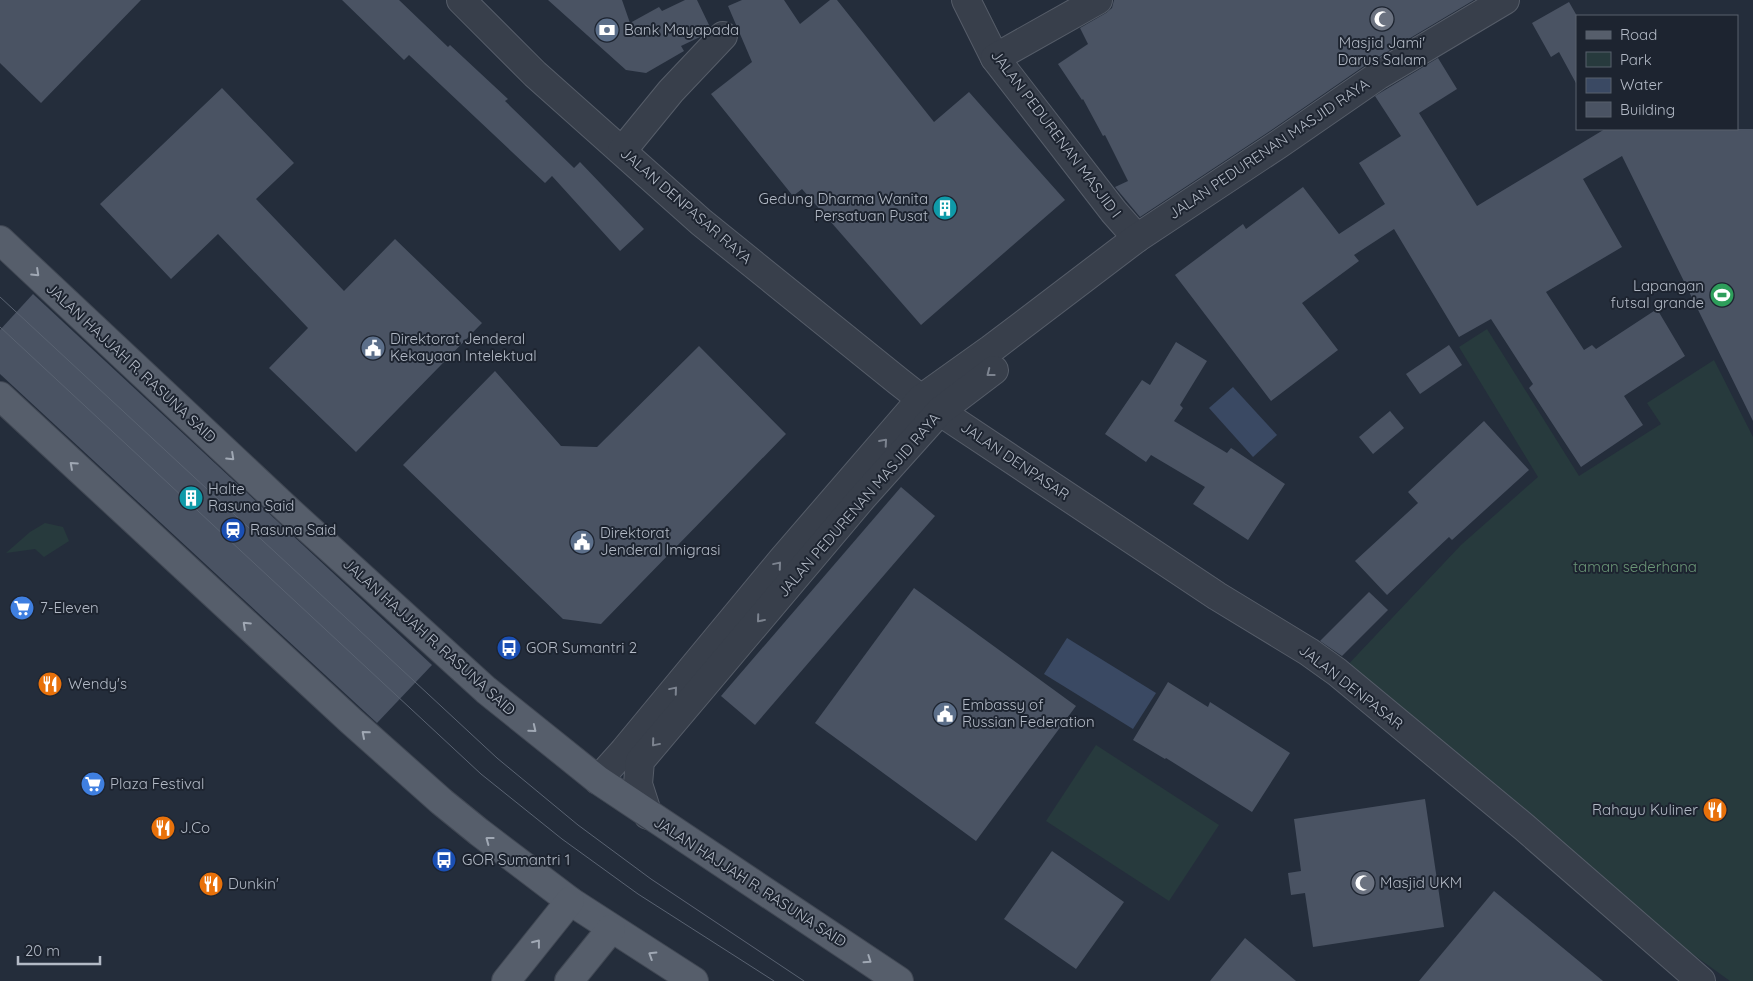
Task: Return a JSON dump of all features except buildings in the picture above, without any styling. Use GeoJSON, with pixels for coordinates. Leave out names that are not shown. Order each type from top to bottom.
{"type":"FeatureCollection","features":[{"type":"Feature","properties":{"kind":"main road","name":"JALAN HAJJAH R. RASUNA SAID"},"geometry":{"type":"LineString","coordinates":[[0,240],[289,511],[486,690],[598,780],[900,981]]}},
{"type":"Feature","properties":{"kind":"main road"},"geometry":{"type":"LineString","coordinates":[[0,396],[351,722],[457,814],[570,901],[694,981]]}},
{"type":"Feature","properties":{"kind":"main road"},"geometry":{"type":"LineString","coordinates":[[511,979],[570,901]]}},
{"type":"Feature","properties":{"kind":"main road"},"geometry":{"type":"LineString","coordinates":[[569,981],[611,929]]}},
{"type":"Feature","properties":{"kind":"street","name":"JALAN DENPASAR RAYA"},"geometry":{"type":"LineString","coordinates":[[461,0],[535,74],[701,222],[930,405]]}},
{"type":"Feature","properties":{"kind":"street","name":"JALAN PEDURENAN MASJID I"},"geometry":{"type":"LineString","coordinates":[[966,0],[995,58],[1114,212],[1137,238]]}},
{"type":"Feature","properties":{"kind":"street"},"geometry":{"type":"LineString","coordinates":[[995,58],[1098,0]]}},
{"type":"Feature","properties":{"kind":"street","name":"JALAN PEDURENAN MASJID RAYA"},"geometry":{"type":"LineString","coordinates":[[598,780],[782,560],[930,405],[992,350],[1137,238],[1379,76],[1506,0]]}},
{"type":"Feature","properties":{"kind":"street"},"geometry":{"type":"LineString","coordinates":[[622,151],[664,98],[723,36]]}},
{"type":"Feature","properties":{"kind":"street","name":"JALAN PEDURENAN MASJID RAYA"},"geometry":{"type":"LineString","coordinates":[[648,815],[638,784],[640,761],[862,498],[930,405]]}},
{"type":"Feature","properties":{"kind":"street","name":"JALAN DENPASAR"},"geometry":{"type":"LineString","coordinates":[[930,405],[1218,596],[1309,652],[1337,672],[1524,827],[1701,981]]}},
{"type":"Feature","properties":{"kind":"green space","name":"taman sederhana"},"geometry":{"type":"Polygon","coordinates":[[[1487,329],[1579,476],[1661,424],[1647,403],[1714,360],[1753,437],[1753,981],[1730,981],[1691,953],[1501,791],[1342,671],[1461,545],[1538,477],[1459,347],[1487,329]]]}},
{"type":"Feature","properties":{"kind":"green space"},"geometry":{"type":"Polygon","coordinates":[[[45,523],[63,527],[69,541],[44,557],[35,549],[6,553],[30,532],[45,523]]]}},
{"type":"Feature","properties":{"kind":"green space"},"geometry":{"type":"Polygon","coordinates":[[[1096,745],[1219,825],[1169,901],[1046,821],[1096,745]]]}},
{"type":"Feature","properties":{"kind":"water"},"geometry":{"type":"Polygon","coordinates":[[[1233,387],[1277,435],[1253,457],[1209,408],[1233,387]]]}},
{"type":"Feature","properties":{"kind":"water"},"geometry":{"type":"Polygon","coordinates":[[[1067,638],[1156,693],[1133,729],[1044,674],[1067,638]]]}},
{"type":"Feature","properties":{"kind":"tram line"},"geometry":{"type":"LineString","coordinates":[[0,297],[497,758],[578,825],[651,879],[804,981]]}},
{"type":"Feature","properties":{"kind":"tram line"},"geometry":{"type":"LineString","coordinates":[[0,327],[481,774],[562,839],[638,894],[774,981]]}},
{"type":"Feature","properties":{"kind":"place","name":"Masjid Jami' Darus Salam"},"geometry":{"type":"Point","coordinates":[1382,19]}},
{"type":"Feature","properties":{"kind":"place","name":"Bank Mayapada"},"geometry":{"type":"Point","coordinates":[607,30]}},
{"type":"Feature","properties":{"kind":"place","name":"Gedung Dharma Wanita Persatuan Pusat"},"geometry":{"type":"Point","coordinates":[945,208]}},
{"type":"Feature","properties":{"kind":"place","name":"Lapangan futsal grande"},"geometry":{"type":"Point","coordinates":[1722,295]}},
{"type":"Feature","properties":{"kind":"place","name":"Direktorat Jenderal Kekayaan Intelektual"},"geometry":{"type":"Point","coordinates":[373,348]}},
{"type":"Feature","properties":{"kind":"place","name":"Halte Rasuna Said"},"geometry":{"type":"Point","coordinates":[191,498]}},
{"type":"Feature","properties":{"kind":"place","name":"Rasuna Said"},"geometry":{"type":"Point","coordinates":[233,530]}},
{"type":"Feature","properties":{"kind":"place","name":"Direktorat Jenderal Imigrasi"},"geometry":{"type":"Point","coordinates":[582,542]}},
{"type":"Feature","properties":{"kind":"place","name":"7-Eleven"},"geometry":{"type":"Point","coordinates":[22,608]}},
{"type":"Feature","properties":{"kind":"place","name":"GOR Sumantri 2"},"geometry":{"type":"Point","coordinates":[509,648]}},
{"type":"Feature","properties":{"kind":"place","name":"Wendy's"},"geometry":{"type":"Point","coordinates":[50,684]}},
{"type":"Feature","properties":{"kind":"place","name":"Embassy of Russian Federation"},"geometry":{"type":"Point","coordinates":[945,714]}},
{"type":"Feature","properties":{"kind":"place","name":"Plaza Festival"},"geometry":{"type":"Point","coordinates":[93,784]}},
{"type":"Feature","properties":{"kind":"place","name":"Rahayu Kuliner"},"geometry":{"type":"Point","coordinates":[1715,810]}},
{"type":"Feature","properties":{"kind":"place","name":"J.Co"},"geometry":{"type":"Point","coordinates":[163,828]}},
{"type":"Feature","properties":{"kind":"place","name":"GOR Sumantri 1"},"geometry":{"type":"Point","coordinates":[444,860]}},
{"type":"Feature","properties":{"kind":"place","name":"Masjid UKM"},"geometry":{"type":"Point","coordinates":[1363,883]}},
{"type":"Feature","properties":{"kind":"place","name":"Dunkin'"},"geometry":{"type":"Point","coordinates":[211,884]}}]}
